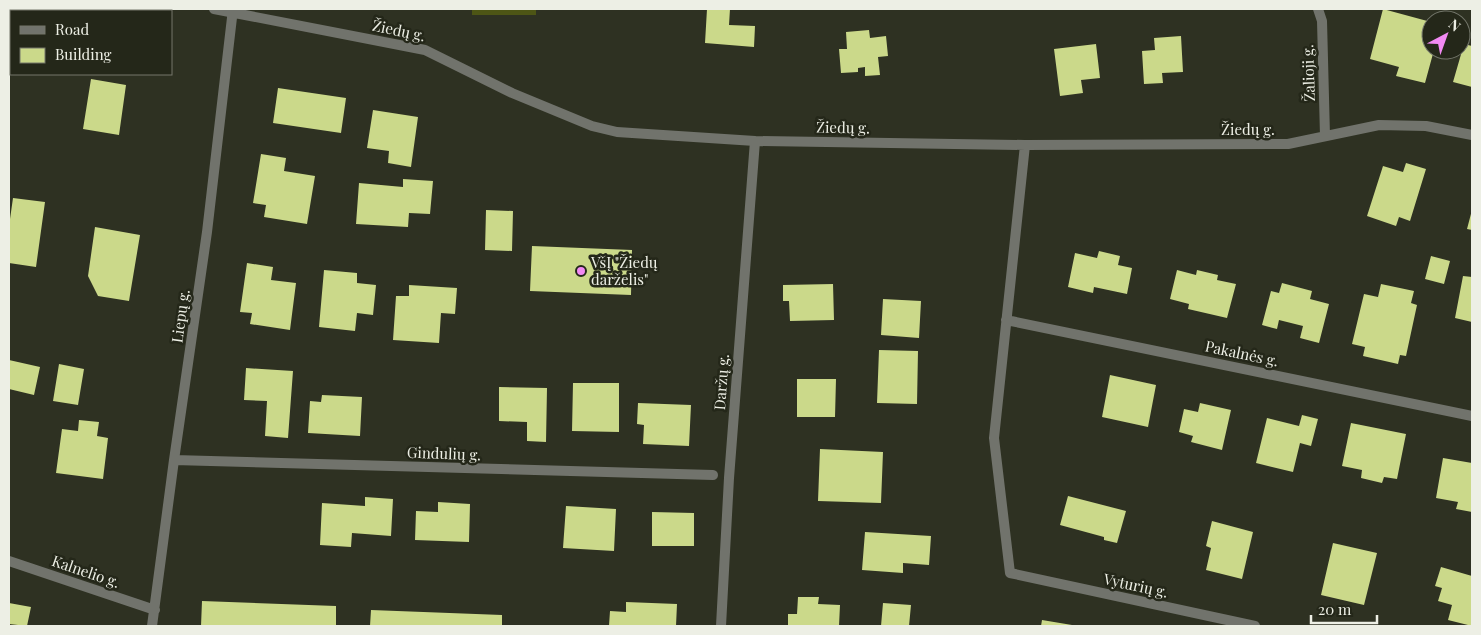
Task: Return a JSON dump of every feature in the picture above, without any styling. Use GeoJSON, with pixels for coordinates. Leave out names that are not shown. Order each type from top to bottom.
{"type":"FeatureCollection","features":[{"type":"Feature","properties":{"kind":"street","name":"Žiedų g."},"geometry":{"type":"LineString","coordinates":[[214,9],[232,10],[425,50],[512,93],[592,126],[617,132],[755,141],[1025,145],[1288,144],[1380,125],[1426,126],[1472,135]]}},
{"type":"Feature","properties":{"kind":"street","name":"Žalioji g."},"geometry":{"type":"LineString","coordinates":[[1318,9],[1322,21],[1325,136]]}},
{"type":"Feature","properties":{"kind":"street","name":"Liepų g."},"geometry":{"type":"LineString","coordinates":[[152,626],[207,232],[232,10]]}},
{"type":"Feature","properties":{"kind":"street","name":"Daržų g."},"geometry":{"type":"LineString","coordinates":[[721,626],[729,478],[755,141]]}},
{"type":"Feature","properties":{"kind":"street"},"geometry":{"type":"LineString","coordinates":[[1006,320],[1025,145]]}},
{"type":"Feature","properties":{"kind":"street","name":"Pakalnės g."},"geometry":{"type":"LineString","coordinates":[[1006,320],[1472,416]]}},
{"type":"Feature","properties":{"kind":"street","name":"Vyturių g."},"geometry":{"type":"LineString","coordinates":[[1006,320],[994,438],[1010,573],[1255,626]]}},
{"type":"Feature","properties":{"kind":"street","name":"Gindulių g."},"geometry":{"type":"LineString","coordinates":[[174,460],[713,475]]}},
{"type":"Feature","properties":{"kind":"street","name":"Kalnelio g."},"geometry":{"type":"LineString","coordinates":[[9,561],[155,610]]}},
{"type":"Feature","properties":{"kind":"green space"},"geometry":{"type":"Polygon","coordinates":[[[472,9],[536,9],[536,15],[472,15],[472,9]]]}},
{"type":"Feature","properties":{"kind":"building"},"geometry":{"type":"Polygon","coordinates":[[[707,9],[730,9],[729,25],[755,26],[754,47],[705,43],[707,9]]]}},
{"type":"Feature","properties":{"kind":"building"},"geometry":{"type":"Polygon","coordinates":[[[1383,9],[1421,19],[1421,60],[1431,60],[1425,83],[1396,76],[1399,67],[1370,59],[1383,9]]]}},
{"type":"Feature","properties":{"kind":"building"},"geometry":{"type":"Polygon","coordinates":[[[869,30],[870,38],[886,36],[888,56],[878,57],[880,75],[865,76],[865,67],[858,68],[858,72],[841,73],[839,49],[847,49],[846,32],[869,30]]]}},
{"type":"Feature","properties":{"kind":"building"},"geometry":{"type":"Polygon","coordinates":[[[1181,36],[1183,72],[1162,73],[1163,83],[1144,84],[1142,51],[1155,50],[1154,38],[1181,36]]]}},
{"type":"Feature","properties":{"kind":"building"},"geometry":{"type":"Polygon","coordinates":[[[1096,44],[1100,78],[1081,80],[1083,93],[1060,96],[1054,49],[1096,44]]]}},
{"type":"Feature","properties":{"kind":"building"},"geometry":{"type":"Polygon","coordinates":[[[1472,46],[1472,87],[1453,82],[1459,60],[1471,60],[1472,46]]]}},
{"type":"Feature","properties":{"kind":"building"},"geometry":{"type":"Polygon","coordinates":[[[91,79],[126,85],[119,135],[83,129],[91,79]]]}},
{"type":"Feature","properties":{"kind":"building"},"geometry":{"type":"Polygon","coordinates":[[[278,88],[346,98],[341,133],[273,123],[278,88]]]}},
{"type":"Feature","properties":{"kind":"building"},"geometry":{"type":"Polygon","coordinates":[[[373,110],[418,117],[411,167],[388,163],[389,151],[367,148],[373,110]]]}},
{"type":"Feature","properties":{"kind":"building"},"geometry":{"type":"Polygon","coordinates":[[[261,154],[286,158],[284,171],[315,176],[307,224],[264,217],[266,205],[253,203],[261,154]]]}},
{"type":"Feature","properties":{"kind":"building"},"geometry":{"type":"Polygon","coordinates":[[[1406,163],[1426,169],[1410,221],[1399,217],[1396,226],[1367,216],[1383,166],[1403,172],[1406,163]]]}},
{"type":"Feature","properties":{"kind":"building"},"geometry":{"type":"Polygon","coordinates":[[[403,179],[433,181],[430,214],[409,213],[408,227],[356,224],[359,183],[403,187],[403,179]]]}},
{"type":"Feature","properties":{"kind":"building"},"geometry":{"type":"Polygon","coordinates":[[[13,198],[45,202],[36,267],[9,263],[9,226],[13,198]]]}},
{"type":"Feature","properties":{"kind":"building"},"geometry":{"type":"Polygon","coordinates":[[[486,210],[513,211],[512,251],[485,250],[486,210]]]}},
{"type":"Feature","properties":{"kind":"building"},"geometry":{"type":"Polygon","coordinates":[[[1472,210],[1472,230],[1467,229],[1472,210]]]}},
{"type":"Feature","properties":{"kind":"building"},"geometry":{"type":"Polygon","coordinates":[[[95,227],[140,235],[129,301],[98,296],[88,276],[95,227]]]}},
{"type":"Feature","properties":{"kind":"building","name":"VšĮ \"Žiedų darželis\""},"geometry":{"type":"Polygon","coordinates":[[[532,246],[632,250],[631,295],[530,291],[532,246]]]}},
{"type":"Feature","properties":{"kind":"building"},"geometry":{"type":"Polygon","coordinates":[[[1099,251],[1120,256],[1118,265],[1132,268],[1127,294],[1094,287],[1093,293],[1068,287],[1075,253],[1097,258],[1099,251]]]}},
{"type":"Feature","properties":{"kind":"building"},"geometry":{"type":"Polygon","coordinates":[[[1431,256],[1450,261],[1444,284],[1425,279],[1431,256]]]}},
{"type":"Feature","properties":{"kind":"building"},"geometry":{"type":"Polygon","coordinates":[[[247,263],[273,267],[271,280],[296,283],[290,330],[250,324],[252,313],[240,312],[247,263]]]}},
{"type":"Feature","properties":{"kind":"building"},"geometry":{"type":"Polygon","coordinates":[[[324,270],[357,273],[357,283],[376,285],[373,315],[357,313],[355,331],[319,327],[324,270]]]}},
{"type":"Feature","properties":{"kind":"building"},"geometry":{"type":"Polygon","coordinates":[[[1177,270],[1196,275],[1197,270],[1218,275],[1217,280],[1236,284],[1227,318],[1188,309],[1189,304],[1170,299],[1177,270]]]}},
{"type":"Feature","properties":{"kind":"building"},"geometry":{"type":"Polygon","coordinates":[[[1463,276],[1472,277],[1472,322],[1455,318],[1463,276]]]}},
{"type":"Feature","properties":{"kind":"building"},"geometry":{"type":"Polygon","coordinates":[[[1282,283],[1312,291],[1310,299],[1329,304],[1319,343],[1300,338],[1303,326],[1279,320],[1277,329],[1262,325],[1271,291],[1279,293],[1282,283]]]}},
{"type":"Feature","properties":{"kind":"building"},"geometry":{"type":"Polygon","coordinates":[[[833,284],[834,320],[790,321],[789,301],[783,301],[783,285],[833,284]]]}},
{"type":"Feature","properties":{"kind":"building"},"geometry":{"type":"Polygon","coordinates":[[[1381,284],[1414,291],[1411,303],[1417,305],[1406,356],[1400,355],[1398,364],[1363,356],[1365,347],[1352,344],[1364,294],[1378,297],[1381,284]]]}},
{"type":"Feature","properties":{"kind":"building"},"geometry":{"type":"Polygon","coordinates":[[[409,285],[457,288],[455,314],[441,313],[439,343],[393,340],[396,296],[409,296],[409,285]]]}},
{"type":"Feature","properties":{"kind":"building"},"geometry":{"type":"Polygon","coordinates":[[[883,299],[921,301],[919,338],[881,335],[883,299]]]}},
{"type":"Feature","properties":{"kind":"building"},"geometry":{"type":"Polygon","coordinates":[[[879,350],[918,351],[917,404],[877,403],[879,350]]]}},
{"type":"Feature","properties":{"kind":"building"},"geometry":{"type":"Polygon","coordinates":[[[9,360],[40,367],[34,395],[9,389],[9,360]]]}},
{"type":"Feature","properties":{"kind":"building"},"geometry":{"type":"Polygon","coordinates":[[[59,364],[84,369],[78,405],[53,401],[59,364]]]}},
{"type":"Feature","properties":{"kind":"building"},"geometry":{"type":"Polygon","coordinates":[[[246,368],[293,371],[288,438],[265,436],[267,401],[244,400],[246,368]]]}},
{"type":"Feature","properties":{"kind":"building"},"geometry":{"type":"Polygon","coordinates":[[[1110,375],[1156,385],[1148,427],[1102,417],[1110,375]]]}},
{"type":"Feature","properties":{"kind":"building"},"geometry":{"type":"Polygon","coordinates":[[[797,379],[836,379],[835,417],[797,417],[797,379]]]}},
{"type":"Feature","properties":{"kind":"building"},"geometry":{"type":"Polygon","coordinates":[[[573,383],[619,383],[619,432],[572,431],[573,383]]]}},
{"type":"Feature","properties":{"kind":"building"},"geometry":{"type":"Polygon","coordinates":[[[499,387],[547,388],[546,442],[527,441],[527,422],[499,421],[499,387]]]}},
{"type":"Feature","properties":{"kind":"building"},"geometry":{"type":"Polygon","coordinates":[[[322,395],[362,397],[360,436],[308,433],[310,401],[321,402],[322,395]]]}},
{"type":"Feature","properties":{"kind":"building"},"geometry":{"type":"Polygon","coordinates":[[[638,403],[691,405],[689,446],[643,444],[644,425],[637,424],[638,403]]]}},
{"type":"Feature","properties":{"kind":"building"},"geometry":{"type":"Polygon","coordinates":[[[1200,403],[1231,410],[1222,450],[1191,442],[1193,436],[1179,432],[1184,409],[1198,412],[1200,403]]]}},
{"type":"Feature","properties":{"kind":"building"},"geometry":{"type":"Polygon","coordinates":[[[1302,415],[1318,419],[1311,446],[1300,443],[1293,472],[1256,463],[1267,418],[1299,426],[1302,415]]]}},
{"type":"Feature","properties":{"kind":"building"},"geometry":{"type":"Polygon","coordinates":[[[79,420],[99,422],[97,436],[108,438],[103,479],[56,473],[62,429],[78,431],[79,420]]]}},
{"type":"Feature","properties":{"kind":"building"},"geometry":{"type":"Polygon","coordinates":[[[1351,423],[1406,434],[1397,479],[1384,477],[1382,483],[1361,478],[1362,470],[1342,466],[1351,423]]]}},
{"type":"Feature","properties":{"kind":"building"},"geometry":{"type":"Polygon","coordinates":[[[820,449],[883,452],[881,503],[818,501],[820,449]]]}},
{"type":"Feature","properties":{"kind":"building"},"geometry":{"type":"Polygon","coordinates":[[[1443,458],[1472,463],[1472,512],[1456,509],[1458,502],[1436,498],[1443,458]]]}},
{"type":"Feature","properties":{"kind":"building"},"geometry":{"type":"Polygon","coordinates":[[[1068,496],[1126,511],[1117,543],[1104,540],[1104,537],[1060,525],[1068,496]]]}},
{"type":"Feature","properties":{"kind":"building"},"geometry":{"type":"Polygon","coordinates":[[[365,497],[393,499],[391,536],[352,533],[351,547],[320,545],[322,503],[365,506],[365,497]]]}},
{"type":"Feature","properties":{"kind":"building"},"geometry":{"type":"Polygon","coordinates":[[[438,502],[470,504],[469,542],[415,540],[416,511],[438,512],[438,502]]]}},
{"type":"Feature","properties":{"kind":"building"},"geometry":{"type":"Polygon","coordinates":[[[566,506],[616,509],[614,551],[563,548],[566,506]]]}},
{"type":"Feature","properties":{"kind":"building"},"geometry":{"type":"Polygon","coordinates":[[[652,512],[694,513],[694,546],[652,546],[652,512]]]}},
{"type":"Feature","properties":{"kind":"building"},"geometry":{"type":"Polygon","coordinates":[[[1212,521],[1253,532],[1242,579],[1206,570],[1211,548],[1206,546],[1212,521]]]}},
{"type":"Feature","properties":{"kind":"building"},"geometry":{"type":"Polygon","coordinates":[[[865,532],[931,536],[929,565],[903,563],[903,573],[862,570],[865,532]]]}},
{"type":"Feature","properties":{"kind":"building"},"geometry":{"type":"Polygon","coordinates":[[[1333,543],[1377,553],[1364,605],[1321,595],[1333,543]]]}},
{"type":"Feature","properties":{"kind":"building"},"geometry":{"type":"Polygon","coordinates":[[[1441,567],[1472,576],[1472,626],[1448,620],[1452,605],[1438,601],[1442,588],[1435,586],[1441,567]]]}},
{"type":"Feature","properties":{"kind":"building"},"geometry":{"type":"Polygon","coordinates":[[[798,597],[819,597],[818,604],[840,605],[839,626],[788,626],[788,614],[797,614],[798,597]]]}},
{"type":"Feature","properties":{"kind":"building"},"geometry":{"type":"Polygon","coordinates":[[[202,601],[336,606],[336,626],[201,626],[202,601]]]}},
{"type":"Feature","properties":{"kind":"building"},"geometry":{"type":"Polygon","coordinates":[[[626,602],[677,604],[676,626],[609,626],[610,611],[626,612],[626,602]]]}},
{"type":"Feature","properties":{"kind":"building"},"geometry":{"type":"Polygon","coordinates":[[[9,603],[31,607],[27,626],[9,624],[9,603]]]}},
{"type":"Feature","properties":{"kind":"building"},"geometry":{"type":"Polygon","coordinates":[[[883,603],[911,605],[909,626],[881,626],[883,603]]]}},
{"type":"Feature","properties":{"kind":"building"},"geometry":{"type":"Polygon","coordinates":[[[371,610],[502,615],[502,626],[370,626],[371,610]]]}},
{"type":"Feature","properties":{"kind":"building"},"geometry":{"type":"Polygon","coordinates":[[[1042,620],[1072,625],[1072,626],[1041,626],[1042,620]]]}},
{"type":"Feature","properties":{"kind":"place","name":"VšĮ \"Žiedų darželis\""},"geometry":{"type":"Point","coordinates":[581,271]}}]}
